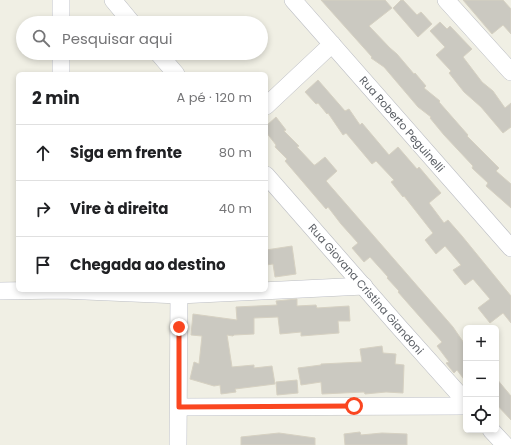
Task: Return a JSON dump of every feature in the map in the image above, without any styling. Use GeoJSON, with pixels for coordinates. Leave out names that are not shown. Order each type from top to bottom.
{"type":"FeatureCollection","features":[{"type":"Feature","properties":{"kind":"street"},"geometry":{"type":"LineString","coordinates":[[61,0],[61,16]]}},
{"type":"Feature","properties":{"kind":"street"},"geometry":{"type":"LineString","coordinates":[[113,0],[126,16]]}},
{"type":"Feature","properties":{"kind":"street","name":"Rua Roberto Peguinelli"},"geometry":{"type":"LineString","coordinates":[[293,0],[511,248]]}},
{"type":"Feature","properties":{"kind":"street"},"geometry":{"type":"LineString","coordinates":[[446,0],[511,72]]}},
{"type":"Feature","properties":{"kind":"street"},"geometry":{"type":"LineString","coordinates":[[268,104],[332,44]]}},
{"type":"Feature","properties":{"kind":"street"},"geometry":{"type":"LineString","coordinates":[[61,60],[61,72]]}},
{"type":"Feature","properties":{"kind":"street"},"geometry":{"type":"LineString","coordinates":[[164,60],[174,72]]}},
{"type":"Feature","properties":{"kind":"street","name":"Rua Giovana Cristina Giandoni"},"geometry":{"type":"LineString","coordinates":[[268,177],[463,399]]}},
{"type":"Feature","properties":{"kind":"street"},"geometry":{"type":"LineString","coordinates":[[268,290],[364,286]]}},
{"type":"Feature","properties":{"kind":"street"},"geometry":{"type":"LineString","coordinates":[[0,290],[16,290]]}},
{"type":"Feature","properties":{"kind":"street"},"geometry":{"type":"LineString","coordinates":[[140,292],[205,292]]}},
{"type":"Feature","properties":{"kind":"street"},"geometry":{"type":"LineString","coordinates":[[178,445],[179,293]]}},
{"type":"Feature","properties":{"kind":"street"},"geometry":{"type":"LineString","coordinates":[[179,407],[463,406]]}},
{"type":"Feature","properties":{"kind":"street"},"geometry":{"type":"LineString","coordinates":[[494,433],[505,445]]}},
{"type":"Feature","properties":{"kind":"building"},"geometry":{"type":"Polygon","coordinates":[[[321,0],[385,0],[392,8],[369,26],[397,54],[414,74],[415,73],[426,86],[424,88],[440,101],[439,102],[468,135],[467,136],[499,168],[496,171],[511,184],[511,208],[486,186],[488,183],[472,168],[473,166],[444,135],[430,118],[431,117],[418,107],[384,67],[371,58],[372,57],[321,0]]]}},
{"type":"Feature","properties":{"kind":"building"},"geometry":{"type":"Polygon","coordinates":[[[401,0],[403,0],[417,15],[421,12],[432,24],[418,37],[393,8],[401,0]]]}},
{"type":"Feature","properties":{"kind":"building"},"geometry":{"type":"Polygon","coordinates":[[[463,0],[503,0],[511,9],[511,34],[503,25],[492,34],[463,0]]]}},
{"type":"Feature","properties":{"kind":"building"},"geometry":{"type":"Polygon","coordinates":[[[440,22],[447,29],[450,26],[472,49],[463,57],[482,82],[493,91],[505,108],[511,103],[511,127],[503,133],[481,107],[464,92],[449,73],[451,71],[436,55],[445,47],[430,31],[440,22]]]}},
{"type":"Feature","properties":{"kind":"building"},"geometry":{"type":"Polygon","coordinates":[[[318,80],[345,111],[349,109],[360,125],[362,123],[389,155],[398,147],[417,169],[419,167],[441,193],[429,203],[444,223],[448,220],[511,296],[511,323],[503,313],[490,323],[478,308],[490,299],[473,279],[465,285],[453,270],[461,265],[445,246],[436,254],[425,240],[433,233],[391,182],[394,180],[376,161],[372,164],[346,133],[343,135],[328,113],[327,114],[318,103],[316,104],[305,92],[318,80]]]}},
{"type":"Feature","properties":{"kind":"building"},"geometry":{"type":"Polygon","coordinates":[[[276,117],[286,130],[284,131],[299,146],[297,147],[314,165],[325,157],[337,171],[326,181],[453,327],[463,342],[463,378],[457,370],[454,373],[446,363],[449,362],[437,346],[442,342],[398,292],[399,291],[387,278],[388,277],[370,257],[364,262],[352,248],[358,243],[328,207],[326,209],[285,161],[287,159],[275,147],[276,145],[268,135],[268,124],[276,117]]]}},
{"type":"Feature","properties":{"kind":"building"},"geometry":{"type":"Polygon","coordinates":[[[292,246],[296,274],[275,277],[273,264],[268,265],[268,250],[292,246]]]}},
{"type":"Feature","properties":{"kind":"building"},"geometry":{"type":"Polygon","coordinates":[[[297,299],[297,306],[316,305],[317,308],[349,306],[350,321],[338,321],[339,333],[301,336],[301,332],[280,334],[278,317],[254,318],[254,334],[233,336],[227,335],[232,367],[254,365],[254,368],[272,366],[275,384],[235,389],[236,392],[221,394],[220,385],[214,386],[190,379],[194,362],[199,364],[202,336],[191,335],[193,314],[237,320],[236,307],[277,305],[276,301],[297,299]]]}},
{"type":"Feature","properties":{"kind":"building"},"geometry":{"type":"Polygon","coordinates":[[[382,346],[383,353],[396,354],[395,364],[404,365],[403,393],[386,392],[365,394],[364,392],[322,394],[321,382],[301,385],[298,368],[321,364],[362,362],[360,349],[382,346]]]}},
{"type":"Feature","properties":{"kind":"building"},"geometry":{"type":"Polygon","coordinates":[[[297,380],[298,393],[277,395],[276,382],[297,380]]]}},
{"type":"Feature","properties":{"kind":"building"},"geometry":{"type":"Polygon","coordinates":[[[499,382],[511,396],[511,420],[499,407],[499,382]]]}},
{"type":"Feature","properties":{"kind":"building"},"geometry":{"type":"Polygon","coordinates":[[[360,432],[361,435],[382,433],[407,434],[407,445],[345,445],[344,434],[360,432]]]}},
{"type":"Feature","properties":{"kind":"building"},"geometry":{"type":"Polygon","coordinates":[[[279,433],[315,438],[315,445],[241,445],[241,437],[279,433]]]}},
{"type":"Feature","properties":{"kind":"route"},"geometry":{"type":"LineString","coordinates":[[179,327],[179,407],[354,406]]}}]}
